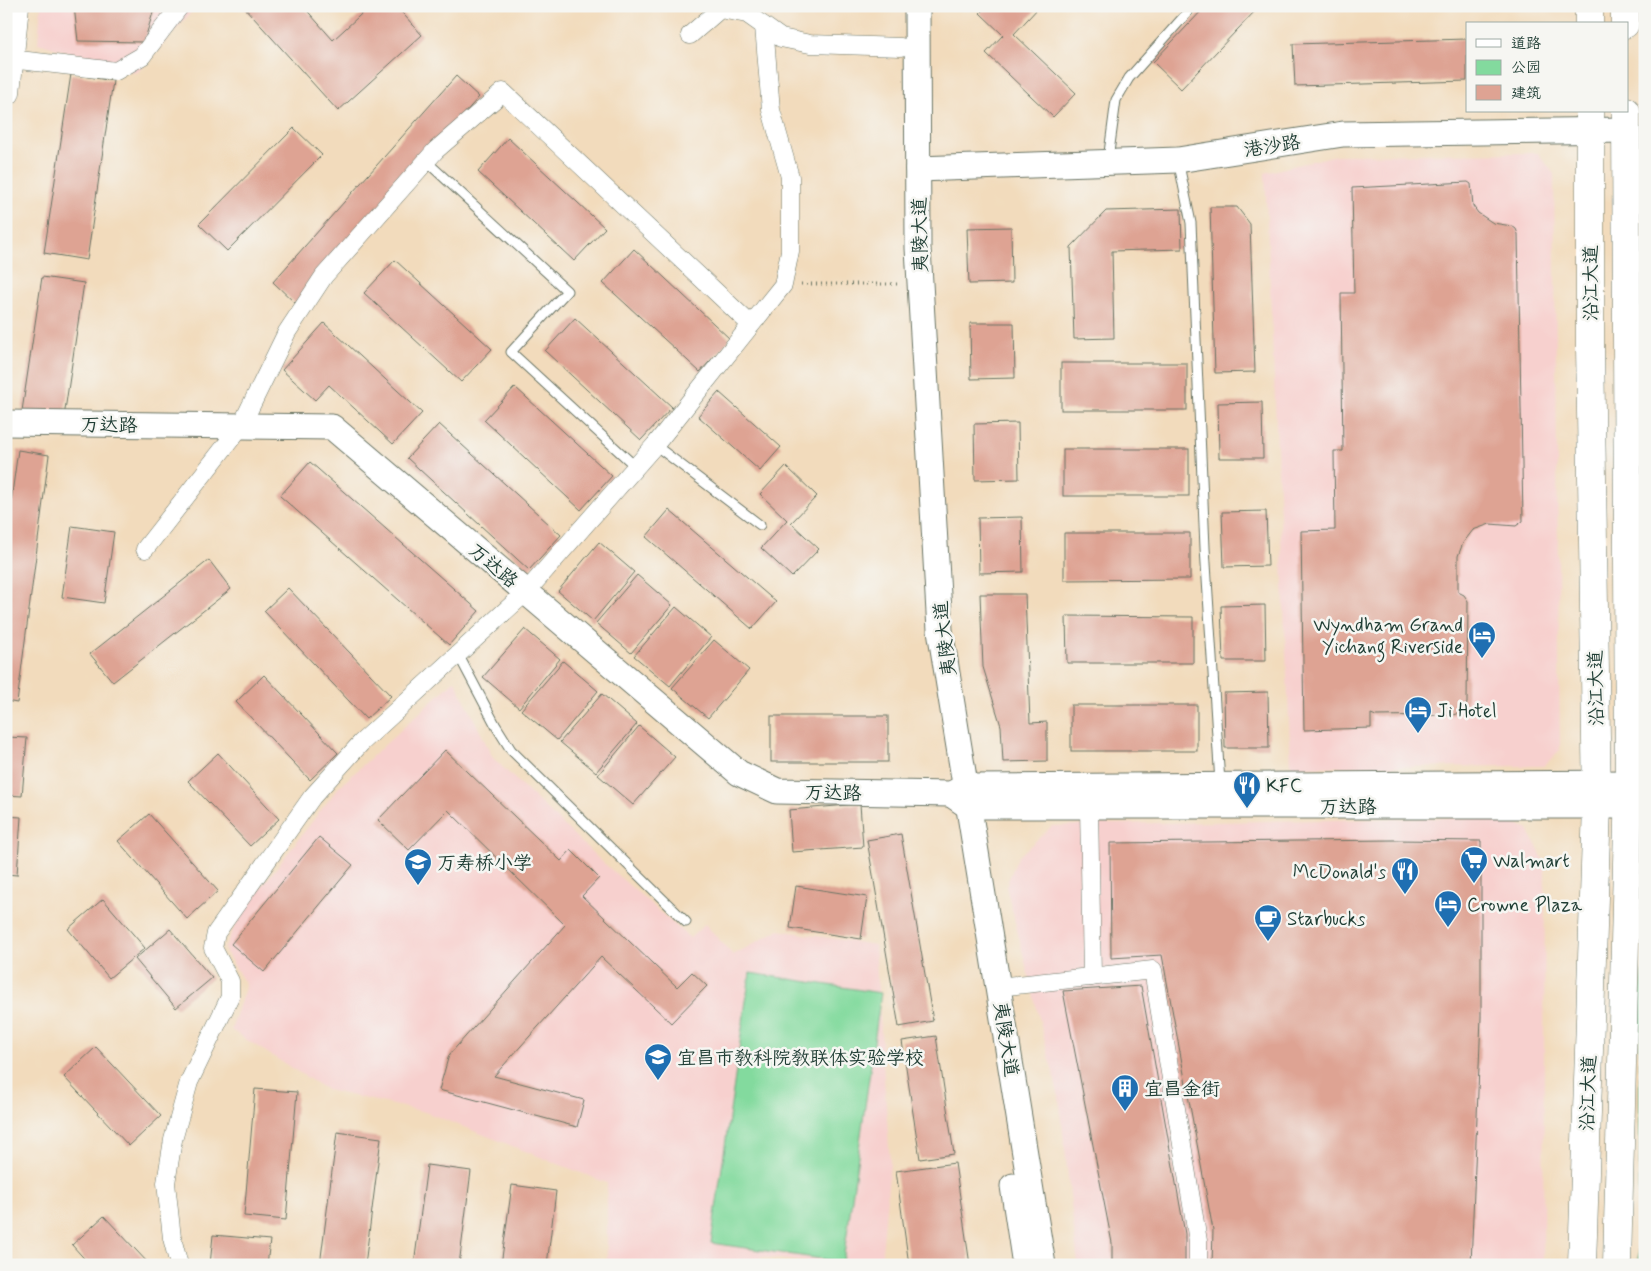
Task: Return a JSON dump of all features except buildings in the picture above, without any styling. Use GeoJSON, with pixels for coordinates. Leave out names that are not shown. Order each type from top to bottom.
{"type":"FeatureCollection","features":[{"type":"Feature","properties":{"kind":"main road"},"geometry":{"type":"LineString","coordinates":[[6,92],[15,6]]}},
{"type":"Feature","properties":{"kind":"main road"},"geometry":{"type":"LineString","coordinates":[[1589,6],[1589,22]]}},
{"type":"Feature","properties":{"kind":"main road"},"geometry":{"type":"LineString","coordinates":[[1625,6],[1625,22]]}},
{"type":"Feature","properties":{"kind":"main road","name":"沿江大道"},"geometry":{"type":"LineString","coordinates":[[1617,1265],[1629,794],[1626,120]]}},
{"type":"Feature","properties":{"kind":"main road","name":"沿江大道"},"geometry":{"type":"LineString","coordinates":[[1582,1265],[1596,794],[1590,345],[1590,121]]}},
{"type":"Feature","properties":{"kind":"street"},"geometry":{"type":"LineString","coordinates":[[10,59],[116,71],[142,56],[180,6]]}},
{"type":"Feature","properties":{"kind":"street","name":"夷陵大道"},"geometry":{"type":"LineString","coordinates":[[901,6],[905,284],[927,634],[998,987],[1043,1265]]}},
{"type":"Feature","properties":{"kind":"street","name":"夷陵大道"},"geometry":{"type":"LineString","coordinates":[[917,6],[918,248],[940,630],[991,1033],[1025,1265]]}},
{"type":"Feature","properties":{"kind":"street"},"geometry":{"type":"LineString","coordinates":[[690,35],[720,9],[747,14],[782,38],[810,44],[902,47]]}},
{"type":"Feature","properties":{"kind":"street"},"geometry":{"type":"LineString","coordinates":[[179,1265],[172,1238],[166,1184],[173,1140],[189,1082],[230,997],[230,981],[213,948],[216,933],[312,797],[361,742],[526,592],[655,445],[783,285],[790,251],[790,177],[770,110],[764,26]]}},
{"type":"Feature","properties":{"kind":"street"},"geometry":{"type":"LineString","coordinates":[[144,549],[241,426],[287,332],[324,276],[436,150],[503,92],[750,324]]}},
{"type":"Feature","properties":{"kind":"street","name":"港沙路"},"geometry":{"type":"LineString","coordinates":[[918,169],[1178,160],[1343,134],[1626,120]]}},
{"type":"Feature","properties":{"kind":"street","name":"万达路"},"geometry":{"type":"LineString","coordinates":[[6,423],[332,427],[739,773],[777,791],[961,796],[1088,806],[1596,794]]}},
{"type":"Feature","properties":{"kind":"street","name":"万达路"},"geometry":{"type":"LineString","coordinates":[[961,796],[1220,786],[1629,794]]}},
{"type":"Feature","properties":{"kind":"street"},"geometry":{"type":"LineString","coordinates":[[1088,806],[1092,977]]}},
{"type":"Feature","properties":{"kind":"street"},"geometry":{"type":"LineString","coordinates":[[998,987],[1153,970],[1198,1241],[1198,1265]]}},
{"type":"Feature","properties":{"kind":"lane"},"geometry":{"type":"LineString","coordinates":[[1108,163],[1116,100],[1129,78],[1186,13],[1187,6]]}},
{"type":"Feature","properties":{"kind":"lane"},"geometry":{"type":"LineString","coordinates":[[1178,160],[1191,223],[1205,538],[1220,786]]}},
{"type":"Feature","properties":{"kind":"lane"},"geometry":{"type":"LineString","coordinates":[[426,162],[568,291],[511,352],[636,467]]}},
{"type":"Feature","properties":{"kind":"lane"},"geometry":{"type":"LineString","coordinates":[[655,445],[760,525]]}},
{"type":"Feature","properties":{"kind":"lane"},"geometry":{"type":"LineString","coordinates":[[458,654],[496,726],[511,750],[686,922]]}},
{"type":"Feature","properties":{"kind":"path"},"geometry":{"type":"LineString","coordinates":[[783,285],[905,284]]}},
{"type":"Feature","properties":{"kind":"shaded area"},"geometry":{"type":"Polygon","coordinates":[[[41,6],[197,6],[137,73],[38,43],[41,6]]]}},
{"type":"Feature","properties":{"kind":"shaded area"},"geometry":{"type":"Polygon","coordinates":[[[1538,153],[1554,174],[1560,750],[1544,766],[1291,767],[1265,173],[1336,155],[1538,153]]]}},
{"type":"Feature","properties":{"kind":"shaded area"},"geometry":{"type":"Polygon","coordinates":[[[455,680],[493,758],[598,858],[690,938],[705,924],[733,955],[778,930],[875,945],[890,1163],[881,1265],[831,1265],[760,1257],[761,1265],[631,1265],[607,1261],[607,1183],[425,1112],[327,1090],[231,1030],[246,985],[224,949],[240,915],[338,788],[455,680]]]}},
{"type":"Feature","properties":{"kind":"shaded area"},"geometry":{"type":"Polygon","coordinates":[[[1494,817],[1528,829],[1545,863],[1543,1265],[1078,1265],[1059,1097],[1006,886],[1018,857],[1052,826],[1494,817]]]}},
{"type":"Feature","properties":{"kind":"green space"},"geometry":{"type":"Polygon","coordinates":[[[1645,956],[1645,1260],[1639,1260],[1640,999],[1645,956]]]}},
{"type":"Feature","properties":{"kind":"green space"},"geometry":{"type":"Polygon","coordinates":[[[750,973],[881,993],[843,1262],[711,1243],[750,973]]]}},
{"type":"Feature","properties":{"kind":"place","name":"Wyndham Grand Yichang Riverside"},"geometry":{"type":"Point","coordinates":[1482,659]}},
{"type":"Feature","properties":{"kind":"place","name":"Ji Hotel"},"geometry":{"type":"Point","coordinates":[1418,734]}},
{"type":"Feature","properties":{"kind":"place","name":"KFC"},"geometry":{"type":"Point","coordinates":[1247,809]}},
{"type":"Feature","properties":{"kind":"place","name":"Walmart"},"geometry":{"type":"Point","coordinates":[1474,884]}},
{"type":"Feature","properties":{"kind":"place","name":"万寿桥小学"},"geometry":{"type":"Point","coordinates":[418,886]}},
{"type":"Feature","properties":{"kind":"place","name":"McDonald's"},"geometry":{"type":"Point","coordinates":[1405,895]}},
{"type":"Feature","properties":{"kind":"place","name":"Crowne Plaza"},"geometry":{"type":"Point","coordinates":[1448,928]}},
{"type":"Feature","properties":{"kind":"place","name":"Starbucks"},"geometry":{"type":"Point","coordinates":[1268,942]}},
{"type":"Feature","properties":{"kind":"place","name":"宜昌市教科院教联体实验学校"},"geometry":{"type":"Point","coordinates":[658,1081]}},
{"type":"Feature","properties":{"kind":"place","name":"宜昌金街"},"geometry":{"type":"Point","coordinates":[1125,1112]}}]}
